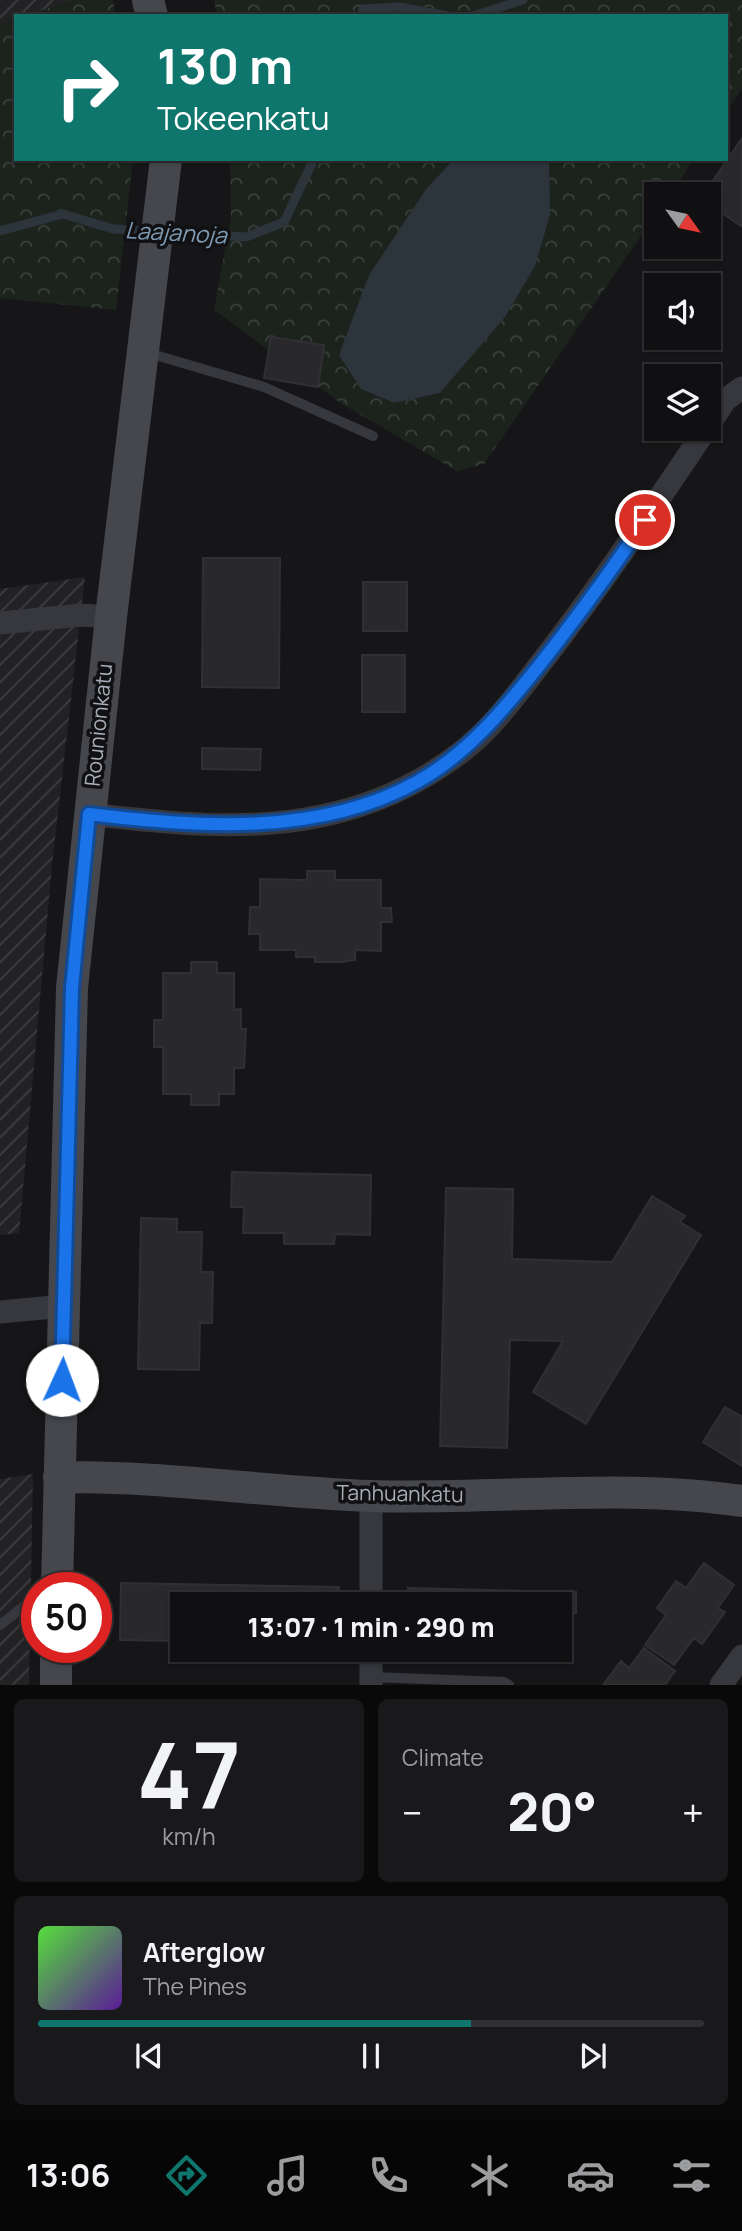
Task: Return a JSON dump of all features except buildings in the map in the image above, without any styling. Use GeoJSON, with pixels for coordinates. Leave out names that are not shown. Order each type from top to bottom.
{"type":"FeatureCollection","features":[{"type":"Feature","properties":{"kind":"main road","name":"Rounionkatu"},"geometry":{"type":"LineString","coordinates":[[51,1572],[59,1477],[72,988],[111,617],[166,161]]}},
{"type":"Feature","properties":{"kind":"main road","name":"Tanhuankatu"},"geometry":{"type":"LineString","coordinates":[[59,1477],[116,1477],[371,1496],[638,1495],[742,1501]]}},
{"type":"Feature","properties":{"kind":"main road"},"geometry":{"type":"LineString","coordinates":[[56,1663],[56,1685]]}},
{"type":"Feature","properties":{"kind":"street"},"geometry":{"type":"LineString","coordinates":[[721,406],[742,388]]}},
{"type":"Feature","properties":{"kind":"street"},"geometry":{"type":"LineString","coordinates":[[89,814],[232,825],[308,818],[374,801],[416,783],[462,752],[503,711],[599,589],[698,441]]}},
{"type":"Feature","properties":{"kind":"street"},"geometry":{"type":"LineString","coordinates":[[0,623],[81,615],[111,617]]}},
{"type":"Feature","properties":{"kind":"street"},"geometry":{"type":"LineString","coordinates":[[0,1312],[64,1306]]}},
{"type":"Feature","properties":{"kind":"street"},"geometry":{"type":"LineString","coordinates":[[371,1496],[371,1592]]}},
{"type":"Feature","properties":{"kind":"street"},"geometry":{"type":"LineString","coordinates":[[721,1685],[742,1656]]}},
{"type":"Feature","properties":{"kind":"street"},"geometry":{"type":"LineString","coordinates":[[370,1681],[371,1662]]}},
{"type":"Feature","properties":{"kind":"lane"},"geometry":{"type":"LineString","coordinates":[[143,351],[264,387],[373,436]]}},
{"type":"Feature","properties":{"kind":"lane"},"geometry":{"type":"LineString","coordinates":[[0,1625],[21,1609]]}},
{"type":"Feature","properties":{"kind":"lane"},"geometry":{"type":"LineString","coordinates":[[370,1681],[504,1682],[509,1685]]}},
{"type":"Feature","properties":{"kind":"shaded area"},"geometry":{"type":"Polygon","coordinates":[[[0,0],[71,0],[32,14],[14,14],[14,20],[0,25],[0,0]]]}},
{"type":"Feature","properties":{"kind":"shaded area"},"geometry":{"type":"Polygon","coordinates":[[[452,161],[549,161],[550,215],[535,266],[505,317],[440,393],[394,403],[361,389],[339,355],[369,275],[427,188],[452,161]]]}},
{"type":"Feature","properties":{"kind":"shaded area"},"geometry":{"type":"Polygon","coordinates":[[[85,577],[52,865],[19,1233],[0,1235],[0,589],[85,577]]]}},
{"type":"Feature","properties":{"kind":"shaded area"},"geometry":{"type":"Polygon","coordinates":[[[33,1474],[31,1572],[21,1572],[21,1663],[29,1663],[29,1685],[0,1685],[0,1479],[33,1474]]]}},
{"type":"Feature","properties":{"kind":"green space"},"geometry":{"type":"Polygon","coordinates":[[[71,0],[113,0],[116,14],[32,14],[71,0]]]}},
{"type":"Feature","properties":{"kind":"green space"},"geometry":{"type":"Polygon","coordinates":[[[214,0],[742,0],[742,89],[728,109],[728,14],[217,14],[214,0]]]}},
{"type":"Feature","properties":{"kind":"green space"},"geometry":{"type":"Polygon","coordinates":[[[14,20],[14,161],[133,161],[116,310],[0,298],[0,25],[14,20]]]}},
{"type":"Feature","properties":{"kind":"green space"},"geometry":{"type":"Polygon","coordinates":[[[230,161],[452,161],[427,188],[361,389],[394,403],[440,393],[548,161],[693,161],[678,182],[644,182],[644,231],[484,464],[457,471],[342,404],[214,310],[231,217],[230,161]]]}},
{"type":"Feature","properties":{"kind":"waterway","name":"Laajanoja"},"geometry":{"type":"LineString","coordinates":[[479,14],[523,0]]}},
{"type":"Feature","properties":{"kind":"waterway","name":"Laajanoja"},"geometry":{"type":"LineString","coordinates":[[362,14],[363,9],[399,7],[438,14]]}},
{"type":"Feature","properties":{"kind":"waterway","name":"Laajanoja"},"geometry":{"type":"LineString","coordinates":[[0,231],[63,214],[113,229],[246,237],[284,222],[313,161]]}},
{"type":"Feature","properties":{"kind":"route"},"geometry":{"type":"LineString","coordinates":[[62,1380],[72,988],[89,814],[232,825],[321,817],[374,801],[416,783],[462,752],[503,711],[599,589],[645,520]]}}]}
